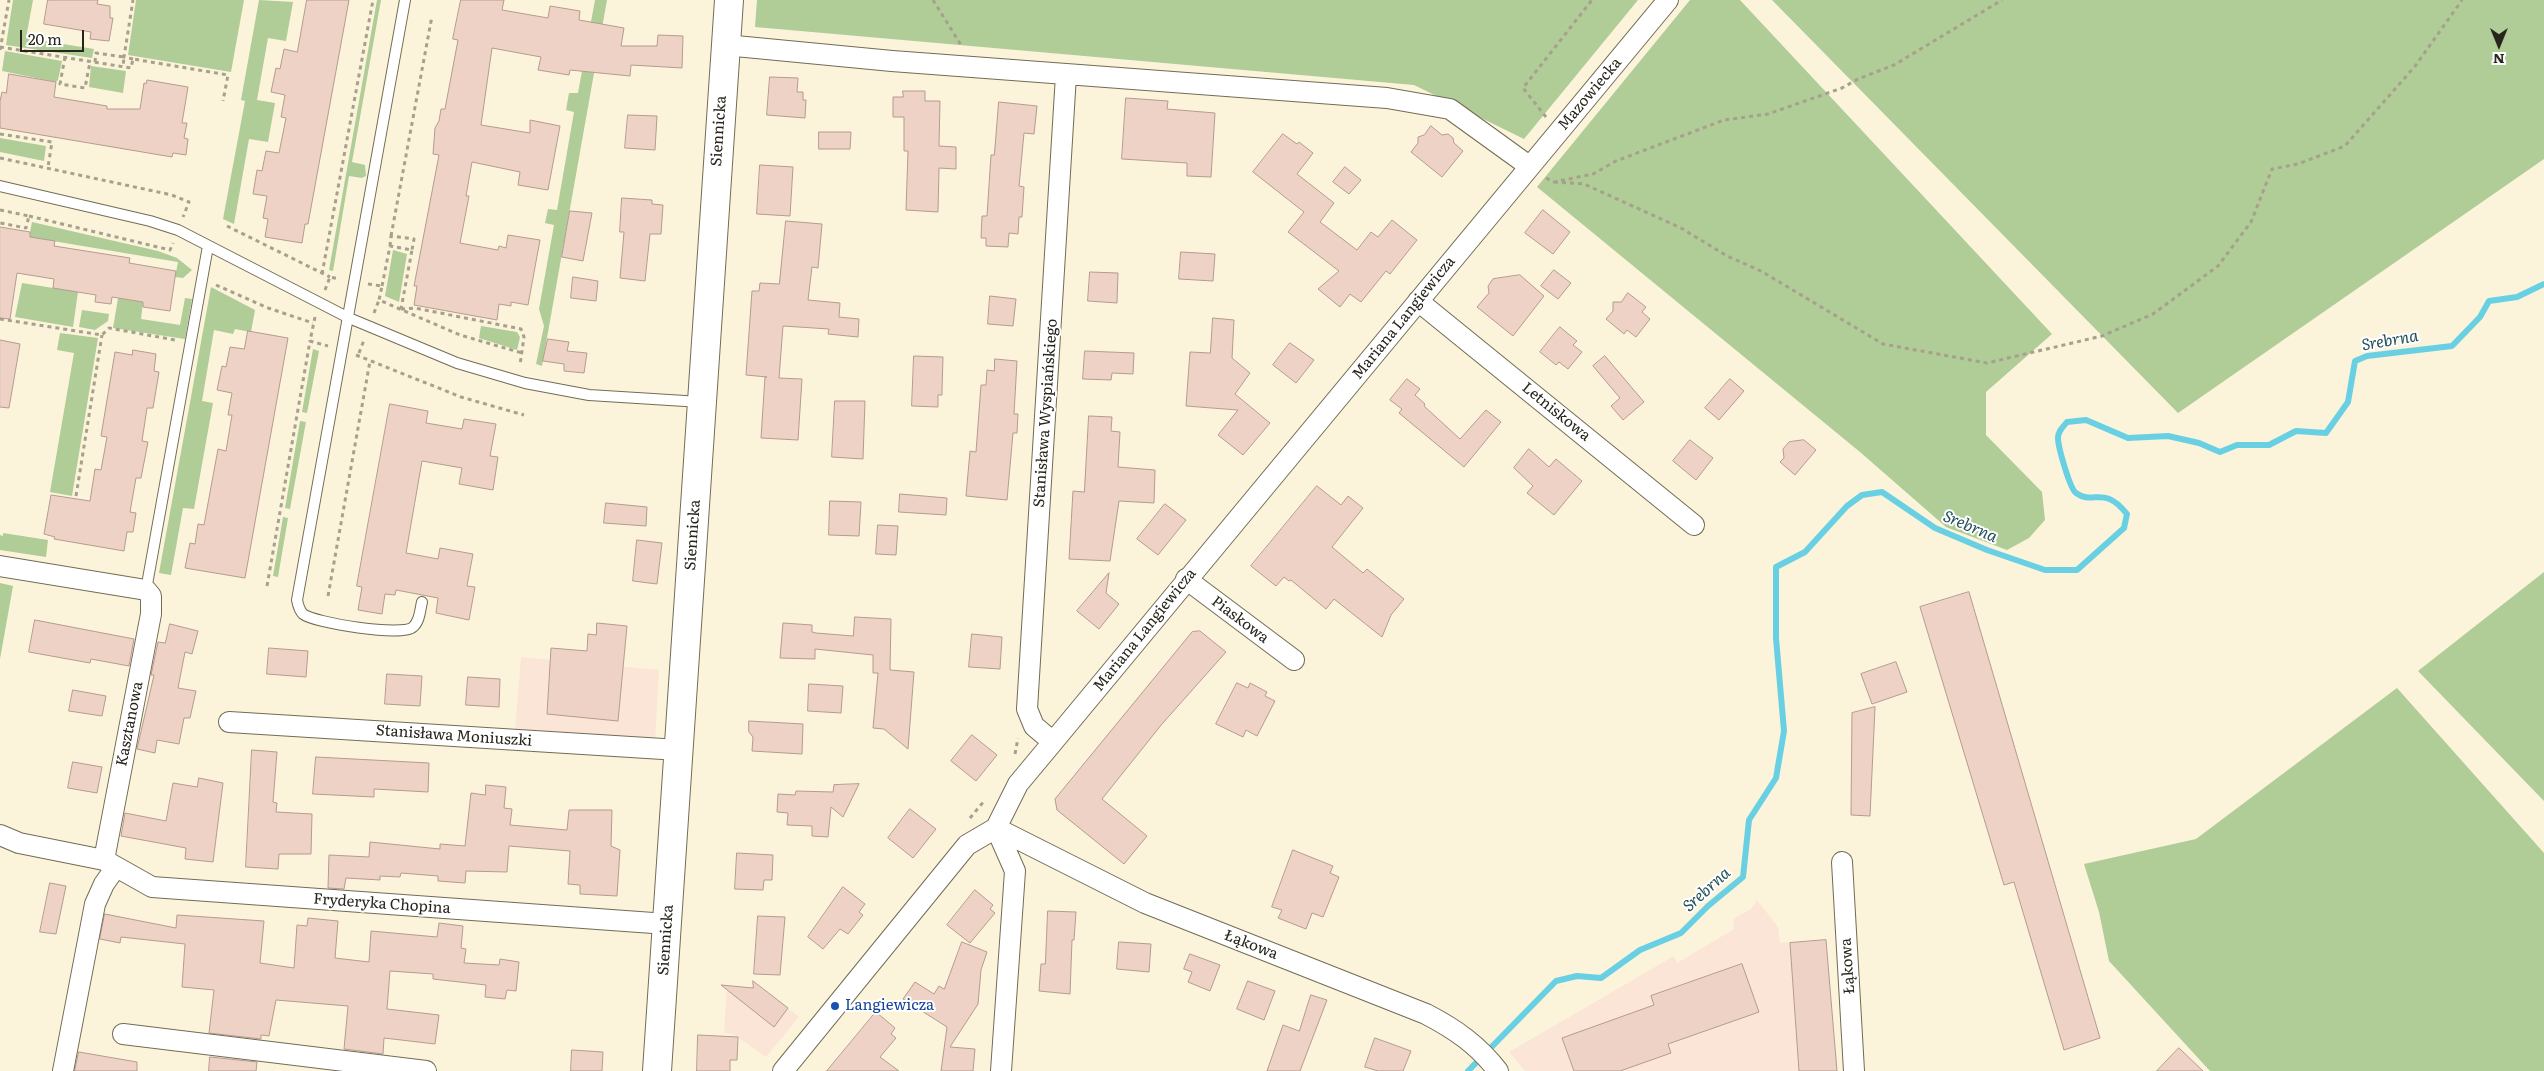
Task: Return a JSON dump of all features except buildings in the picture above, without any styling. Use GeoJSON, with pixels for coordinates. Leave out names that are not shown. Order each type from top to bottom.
{"type":"FeatureCollection","features":[{"type":"Feature","properties":{"kind":"main road","name":"Siennicka"},"geometry":{"type":"LineString","coordinates":[[657,1071],[729,0]]}},
{"type":"Feature","properties":{"kind":"street","name":"Mazowiecka"},"geometry":{"type":"LineString","coordinates":[[1512,187],[1668,0]]}},
{"type":"Feature","properties":{"kind":"street"},"geometry":{"type":"LineString","coordinates":[[725,45],[978,67],[1387,98],[1450,109],[1529,166]]}},
{"type":"Feature","properties":{"kind":"street","name":"Stanisława Wyspiańskiego"},"geometry":{"type":"LineString","coordinates":[[1053,742],[1034,726],[1029,718],[1027,700],[1066,74]]}},
{"type":"Feature","properties":{"kind":"street","name":"Mariana Langiewicza"},"geometry":{"type":"LineString","coordinates":[[996,828],[1018,784],[1512,187]]}},
{"type":"Feature","properties":{"kind":"street","name":"Letniskowa"},"geometry":{"type":"LineString","coordinates":[[1418,301],[1694,525]]}},
{"type":"Feature","properties":{"kind":"street"},"geometry":{"type":"LineString","coordinates":[[0,566],[146,590]]}},
{"type":"Feature","properties":{"kind":"street","name":"Piaskowa"},"geometry":{"type":"LineString","coordinates":[[1186,579],[1294,660]]}},
{"type":"Feature","properties":{"kind":"street","name":"Kasztanowa"},"geometry":{"type":"LineString","coordinates":[[63,1071],[95,904],[110,864],[151,614],[151,596],[146,590]]}},
{"type":"Feature","properties":{"kind":"street","name":"Stanisława Moniuszki"},"geometry":{"type":"LineString","coordinates":[[229,722],[679,750]]}},
{"type":"Feature","properties":{"kind":"street"},"geometry":{"type":"LineString","coordinates":[[782,1071],[967,845],[996,828],[1014,871],[1001,1071]]}},
{"type":"Feature","properties":{"kind":"street","name":"Łąkowa"},"geometry":{"type":"LineString","coordinates":[[996,828],[1145,903],[1426,1014],[1461,1034],[1475,1045],[1498,1071]]}},
{"type":"Feature","properties":{"kind":"street","name":"Fryderyka Chopina"},"geometry":{"type":"LineString","coordinates":[[0,836],[19,843],[110,864],[152,887],[667,924]]}},
{"type":"Feature","properties":{"kind":"street","name":"Łąkowa"},"geometry":{"type":"LineString","coordinates":[[1842,862],[1854,1071]]}},
{"type":"Feature","properties":{"kind":"street"},"geometry":{"type":"LineString","coordinates":[[123,1034],[426,1071]]}},
{"type":"Feature","properties":{"kind":"lane"},"geometry":{"type":"LineString","coordinates":[[405,0],[297,600],[299,607],[306,616],[343,625],[400,632],[413,628],[418,622],[422,602]]}},
{"type":"Feature","properties":{"kind":"lane"},"geometry":{"type":"LineString","coordinates":[[0,186],[150,220],[178,230],[319,304],[457,363],[525,383],[589,395],[702,402]]}},
{"type":"Feature","properties":{"kind":"lane"},"geometry":{"type":"LineString","coordinates":[[146,590],[208,246]]}},
{"type":"Feature","properties":{"kind":"path"},"geometry":{"type":"LineString","coordinates":[[8,0],[0,49],[131,68],[133,59]]}},
{"type":"Feature","properties":{"kind":"path"},"geometry":{"type":"LineString","coordinates":[[123,67],[133,0]]}},
{"type":"Feature","properties":{"kind":"path"},"geometry":{"type":"LineString","coordinates":[[322,274],[373,0]]}},
{"type":"Feature","properties":{"kind":"path"},"geometry":{"type":"LineString","coordinates":[[933,0],[970,60],[978,67]]}},
{"type":"Feature","properties":{"kind":"path"},"geometry":{"type":"LineString","coordinates":[[1558,132],[1523,88],[1592,0]]}},
{"type":"Feature","properties":{"kind":"path"},"geometry":{"type":"LineString","coordinates":[[1554,182],[1593,174],[1616,161],[1724,120],[1768,114],[1842,88],[1858,79],[1894,65],[2002,0]]}},
{"type":"Feature","properties":{"kind":"path"},"geometry":{"type":"LineString","coordinates":[[1529,166],[1554,182],[1584,184],[1682,228],[1727,256],[1761,272],[1883,344],[1987,363],[2102,336],[2153,314],[2218,266],[2251,222],[2272,169],[2298,164],[2345,146],[2416,64],[2462,0]]}},
{"type":"Feature","properties":{"kind":"path"},"geometry":{"type":"LineString","coordinates":[[402,309],[415,308],[521,329],[524,337],[522,353],[460,334],[379,300],[432,16]]}},
{"type":"Feature","properties":{"kind":"path"},"geometry":{"type":"LineString","coordinates":[[95,62],[96,53],[228,74],[223,101]]}},
{"type":"Feature","properties":{"kind":"path"},"geometry":{"type":"LineString","coordinates":[[65,57],[60,84],[85,88],[90,62]]}},
{"type":"Feature","properties":{"kind":"path"},"geometry":{"type":"LineString","coordinates":[[0,134],[52,142],[48,167]]}},
{"type":"Feature","properties":{"kind":"path"},"geometry":{"type":"LineString","coordinates":[[0,158],[172,195],[189,202]]}},
{"type":"Feature","properties":{"kind":"path"},"geometry":{"type":"LineString","coordinates":[[0,210],[170,250],[178,230]]}},
{"type":"Feature","properties":{"kind":"path"},"geometry":{"type":"LineString","coordinates":[[0,223],[26,228],[29,216]]}},
{"type":"Feature","properties":{"kind":"path"},"geometry":{"type":"LineString","coordinates":[[227,226],[322,274],[382,286]]}},
{"type":"Feature","properties":{"kind":"path"},"geometry":{"type":"LineString","coordinates":[[391,236],[414,239],[402,309]]}},
{"type":"Feature","properties":{"kind":"path"},"geometry":{"type":"LineString","coordinates":[[390,246],[412,250]]}},
{"type":"Feature","properties":{"kind":"path"},"geometry":{"type":"LineString","coordinates":[[267,586],[313,323],[330,277]]}},
{"type":"Feature","properties":{"kind":"path"},"geometry":{"type":"LineString","coordinates":[[215,284],[268,308],[313,323]]}},
{"type":"Feature","properties":{"kind":"path"},"geometry":{"type":"LineString","coordinates":[[0,319],[102,335]]}},
{"type":"Feature","properties":{"kind":"path"},"geometry":{"type":"LineString","coordinates":[[76,496],[102,335],[110,328],[178,341]]}},
{"type":"Feature","properties":{"kind":"path"},"geometry":{"type":"LineString","coordinates":[[310,341],[342,350],[461,397],[524,415]]}},
{"type":"Feature","properties":{"kind":"path"},"geometry":{"type":"LineString","coordinates":[[328,596],[370,361]]}},
{"type":"Feature","properties":{"kind":"shaded area"},"geometry":{"type":"Polygon","coordinates":[[[521,657],[659,670],[655,740],[515,731],[521,657]]]}},
{"type":"Feature","properties":{"kind":"shaded area"},"geometry":{"type":"Polygon","coordinates":[[[1757,900],[1778,927],[1780,943],[1826,940],[1837,1071],[1525,1071],[1509,1052],[1674,956],[1677,963],[1734,929],[1733,919],[1751,909],[1757,900]]]}},
{"type":"Feature","properties":{"kind":"shaded area"},"geometry":{"type":"Polygon","coordinates":[[[727,986],[764,989],[799,1017],[766,1057],[733,1034],[724,1033],[727,986]]]}},
{"type":"Feature","properties":{"kind":"green space"},"geometry":{"type":"Polygon","coordinates":[[[13,0],[33,0],[26,38],[94,49],[92,58],[6,45],[13,0]]]}},
{"type":"Feature","properties":{"kind":"green space"},"geometry":{"type":"Polygon","coordinates":[[[136,0],[244,0],[231,72],[128,55],[136,0]]]}},
{"type":"Feature","properties":{"kind":"green space"},"geometry":{"type":"Polygon","coordinates":[[[259,0],[293,2],[286,41],[268,38],[257,100],[275,103],[268,142],[249,139],[234,224],[223,219],[245,101],[241,100],[259,0]]]}},
{"type":"Feature","properties":{"kind":"green space"},"geometry":{"type":"Polygon","coordinates":[[[377,0],[381,0],[352,162],[365,165],[366,176],[362,178],[349,176],[333,271],[329,270],[377,0]]]}},
{"type":"Feature","properties":{"kind":"green space"},"geometry":{"type":"Polygon","coordinates":[[[595,0],[607,0],[542,366],[536,364],[544,326],[539,309],[554,225],[545,223],[548,209],[557,210],[574,112],[566,110],[569,93],[578,93],[595,0]]]}},
{"type":"Feature","properties":{"kind":"green space"},"geometry":{"type":"Polygon","coordinates":[[[757,0],[1638,0],[1524,139],[1414,85],[755,27],[757,0]]]}},
{"type":"Feature","properties":{"kind":"green space"},"geometry":{"type":"Polygon","coordinates":[[[1690,0],[1740,0],[2052,334],[1986,392],[1986,435],[2042,492],[2045,520],[2029,538],[2007,550],[1946,527],[1860,452],[1537,187],[1690,0]]]}},
{"type":"Feature","properties":{"kind":"green space"},"geometry":{"type":"Polygon","coordinates":[[[1772,0],[2544,0],[2544,159],[2178,413],[1772,0]]]}},
{"type":"Feature","properties":{"kind":"green space"},"geometry":{"type":"Polygon","coordinates":[[[5,51],[62,61],[58,80],[56,82],[2,71],[5,51]]]}},
{"type":"Feature","properties":{"kind":"green space"},"geometry":{"type":"Polygon","coordinates":[[[91,66],[126,71],[123,93],[89,87],[91,66]]]}},
{"type":"Feature","properties":{"kind":"green space"},"geometry":{"type":"Polygon","coordinates":[[[0,138],[46,146],[44,161],[0,152],[0,138]]]}},
{"type":"Feature","properties":{"kind":"green space"},"geometry":{"type":"Polygon","coordinates":[[[32,222],[158,251],[177,258],[192,270],[183,278],[175,277],[178,262],[29,237],[32,222]]]}},
{"type":"Feature","properties":{"kind":"green space"},"geometry":{"type":"Polygon","coordinates":[[[393,250],[407,254],[399,302],[385,296],[393,250]]]}},
{"type":"Feature","properties":{"kind":"green space"},"geometry":{"type":"Polygon","coordinates":[[[22,283],[78,292],[73,327],[15,317],[22,283]]]}},
{"type":"Feature","properties":{"kind":"green space"},"geometry":{"type":"Polygon","coordinates":[[[211,287],[255,310],[251,332],[235,329],[233,334],[214,330],[202,401],[213,403],[194,509],[183,508],[171,575],[159,573],[211,287]]]}},
{"type":"Feature","properties":{"kind":"green space"},"geometry":{"type":"Polygon","coordinates":[[[118,298],[143,302],[141,319],[180,325],[185,298],[192,299],[185,339],[113,328],[118,298]]]}},
{"type":"Feature","properties":{"kind":"green space"},"geometry":{"type":"Polygon","coordinates":[[[82,310],[109,314],[108,321],[95,330],[79,327],[82,310]]]}},
{"type":"Feature","properties":{"kind":"green space"},"geometry":{"type":"Polygon","coordinates":[[[481,326],[517,332],[520,337],[517,350],[479,338],[481,326]]]}},
{"type":"Feature","properties":{"kind":"green space"},"geometry":{"type":"Polygon","coordinates":[[[60,333],[98,338],[72,496],[50,492],[74,353],[57,350],[60,333]]]}},
{"type":"Feature","properties":{"kind":"green space"},"geometry":{"type":"Polygon","coordinates":[[[313,349],[319,351],[307,413],[302,412],[313,349]]]}},
{"type":"Feature","properties":{"kind":"green space"},"geometry":{"type":"Polygon","coordinates":[[[300,421],[306,422],[290,509],[285,508],[300,421]]]}},
{"type":"Feature","properties":{"kind":"green space"},"geometry":{"type":"Polygon","coordinates":[[[283,517],[288,518],[278,577],[273,576],[283,517]]]}},
{"type":"Feature","properties":{"kind":"green space"},"geometry":{"type":"Polygon","coordinates":[[[3,533],[48,540],[46,557],[0,550],[0,535],[3,536],[3,533]]]}},
{"type":"Feature","properties":{"kind":"green space"},"geometry":{"type":"Polygon","coordinates":[[[2544,572],[2544,801],[2418,671],[2544,572]]]}},
{"type":"Feature","properties":{"kind":"green space"},"geometry":{"type":"Polygon","coordinates":[[[0,583],[13,586],[0,659],[0,583]]]}},
{"type":"Feature","properties":{"kind":"green space"},"geometry":{"type":"Polygon","coordinates":[[[2397,688],[2544,853],[2544,1071],[2210,1071],[2109,961],[2099,912],[2084,864],[2196,839],[2397,688]]]}},
{"type":"Feature","properties":{"kind":"waterway","name":"Srebrna"},"geometry":{"type":"LineString","coordinates":[[1468,1071],[1556,981],[1577,976],[1601,978],[1640,950],[1681,933],[1708,906],[1743,877],[1749,820],[1776,778],[1784,731],[1776,638],[1776,567],[1805,552],[1847,506],[1862,495],[1882,492],[1935,528],[1987,550],[2045,570],[2077,570],[2124,528],[2127,514],[2119,505],[2111,500],[2099,497],[2088,498],[2076,493],[2074,490],[2065,467],[2058,438],[2060,431],[2067,422],[2086,420],[2128,438],[2168,436],[2199,443],[2220,452],[2237,445],[2269,445],[2296,431],[2326,433],[2348,402],[2355,361],[2367,356],[2452,346],[2480,317],[2489,301],[2517,297],[2544,284]]}},
{"type":"Feature","properties":{"kind":"place","name":"Langiewicza"},"geometry":{"type":"Point","coordinates":[835,1006]}}]}
